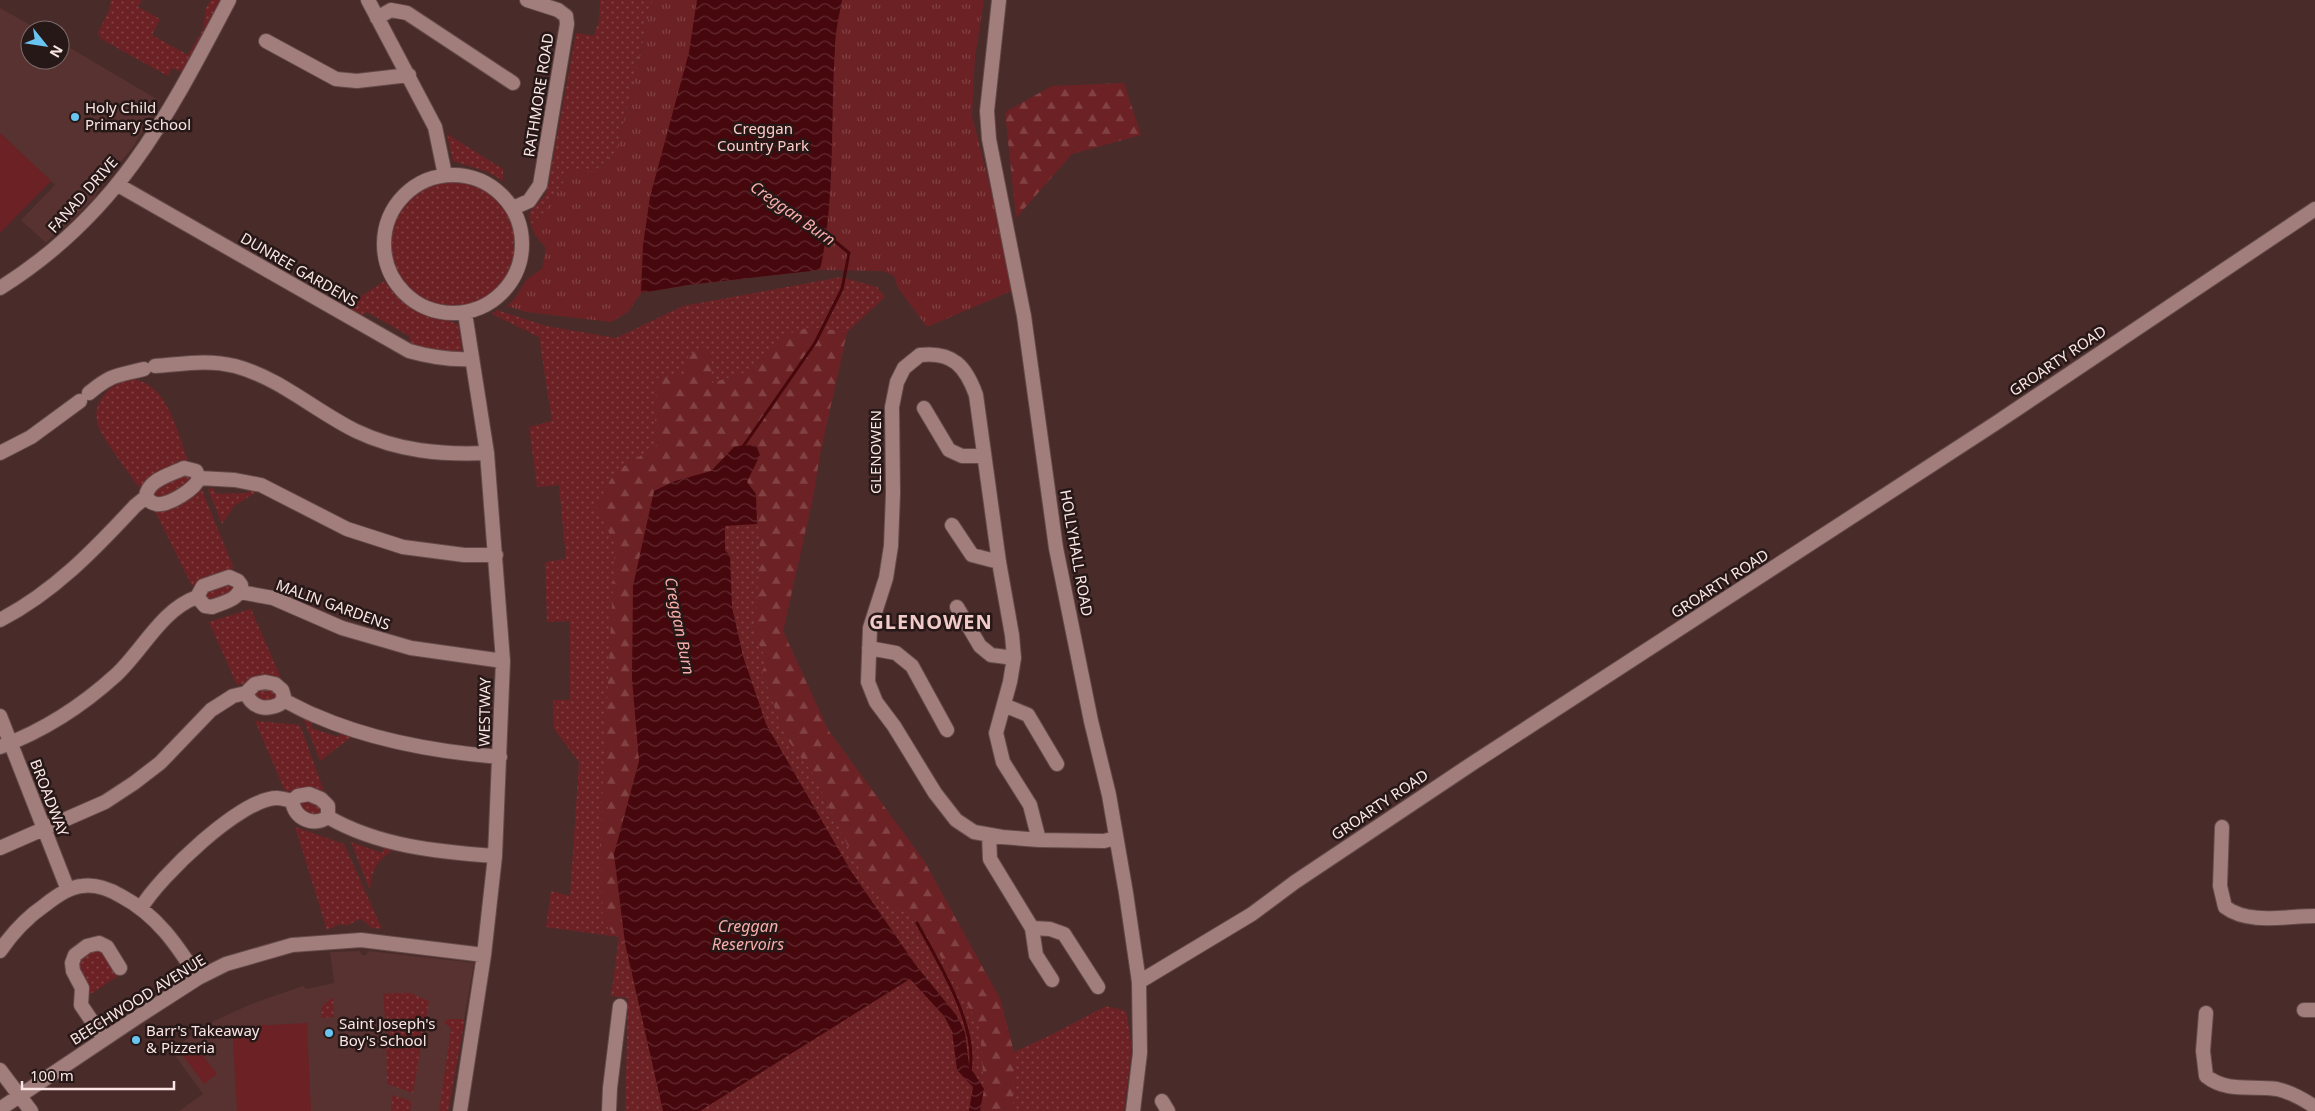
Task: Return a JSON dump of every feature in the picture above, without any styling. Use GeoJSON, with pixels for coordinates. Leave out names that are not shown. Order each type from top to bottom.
{"type":"FeatureCollection","features":[{"type":"Feature","properties":{"kind":"street","name":"FANAD DRIVE"},"geometry":{"type":"LineString","coordinates":[[0,288],[57,247],[118,185],[151,140],[180,94],[229,0]]}},
{"type":"Feature","properties":{"kind":"street"},"geometry":{"type":"LineString","coordinates":[[368,0],[435,127],[446,175]]}},
{"type":"Feature","properties":{"kind":"street","name":"RATHMORE ROAD"},"geometry":{"type":"LineString","coordinates":[[513,208],[529,201],[540,185],[567,24],[566,16],[558,10],[527,0]]}},
{"type":"Feature","properties":{"kind":"street","name":"HOLLYHALL ROAD"},"geometry":{"type":"LineString","coordinates":[[999,0],[987,111],[989,139],[1024,316],[1056,548],[1116,838],[1139,982],[1140,1053],[1133,1111]]}},
{"type":"Feature","properties":{"kind":"street"},"geometry":{"type":"LineString","coordinates":[[377,18],[391,10],[407,13],[513,83]]}},
{"type":"Feature","properties":{"kind":"street"},"geometry":{"type":"LineString","coordinates":[[266,41],[336,79],[357,81],[409,75]]}},
{"type":"Feature","properties":{"kind":"street"},"geometry":{"type":"LineString","coordinates":[[446,175],[462,175],[477,178],[504,196],[513,208],[520,224],[523,241],[522,258],[508,288],[495,300],[481,308],[464,313],[447,314],[430,310],[414,302],[401,290],[391,276],[385,259],[386,224],[403,196],[416,185],[430,178],[446,175]]}},
{"type":"Feature","properties":{"kind":"street","name":"DUNREE GARDENS"},"geometry":{"type":"LineString","coordinates":[[118,185],[409,351],[451,360],[471,359]]}},
{"type":"Feature","properties":{"kind":"street","name":"GROARTY ROAD"},"geometry":{"type":"LineString","coordinates":[[1139,982],[1252,914],[1295,882],[1473,762],[1988,428],[2315,209]]}},
{"type":"Feature","properties":{"kind":"street","name":"WESTWAY"},"geometry":{"type":"LineString","coordinates":[[460,1111],[484,955],[495,856],[503,661],[487,453],[464,313]]}},
{"type":"Feature","properties":{"kind":"street","name":"GLENOWEN"},"geometry":{"type":"LineString","coordinates":[[1039,840],[1032,821],[1030,805],[1004,762],[996,733],[1014,658],[976,395],[970,376],[956,362],[944,356],[925,354],[915,358],[904,368],[897,382],[892,406],[893,493],[891,546],[886,578],[870,628],[868,682],[876,702],[894,726],[934,793],[956,820],[974,832],[1039,840],[1104,841],[1116,838]]}},
{"type":"Feature","properties":{"kind":"street"},"geometry":{"type":"LineString","coordinates":[[0,454],[31,438],[105,380],[117,374],[194,361],[234,366],[272,381],[355,430],[378,440],[424,452],[454,454],[487,453]]}},
{"type":"Feature","properties":{"kind":"street"},"geometry":{"type":"LineString","coordinates":[[924,408],[949,450],[962,456],[984,456]]}},
{"type":"Feature","properties":{"kind":"street"},"geometry":{"type":"LineString","coordinates":[[0,620],[27,606],[66,576],[146,497],[148,488],[152,483],[184,468],[196,471],[199,478],[197,484],[192,489],[162,504],[154,504],[146,497]]}},
{"type":"Feature","properties":{"kind":"street"},"geometry":{"type":"LineString","coordinates":[[199,478],[261,485],[347,529],[403,547],[464,556],[496,555]]}},
{"type":"Feature","properties":{"kind":"street"},"geometry":{"type":"LineString","coordinates":[[952,525],[972,555],[999,562]]}},
{"type":"Feature","properties":{"kind":"street"},"geometry":{"type":"LineString","coordinates":[[5,745],[63,716],[93,694],[117,674],[173,610],[197,597],[203,586],[229,577],[238,581],[241,586],[240,592],[236,597],[212,607],[205,606],[197,597]]}},
{"type":"Feature","properties":{"kind":"street","name":"MALIN GARDENS"},"geometry":{"type":"LineString","coordinates":[[240,592],[273,598],[342,628],[403,646],[452,655],[503,661]]}},
{"type":"Feature","properties":{"kind":"street"},"geometry":{"type":"LineString","coordinates":[[957,607],[980,646],[992,655],[1014,658]]}},
{"type":"Feature","properties":{"kind":"street"},"geometry":{"type":"LineString","coordinates":[[869,648],[896,653],[912,666],[947,730]]}},
{"type":"Feature","properties":{"kind":"street"},"geometry":{"type":"LineString","coordinates":[[0,848],[105,802],[134,784],[160,763],[211,710],[233,696],[246,693],[255,684],[265,682],[275,684],[282,690],[283,700]]}},
{"type":"Feature","properties":{"kind":"street"},"geometry":{"type":"LineString","coordinates":[[246,693],[251,703],[257,706],[275,706],[283,700]]}},
{"type":"Feature","properties":{"kind":"street"},"geometry":{"type":"LineString","coordinates":[[283,700],[314,715],[377,737],[455,753],[500,757]]}},
{"type":"Feature","properties":{"kind":"street"},"geometry":{"type":"LineString","coordinates":[[1004,705],[1028,715],[1057,764]]}},
{"type":"Feature","properties":{"kind":"street","name":"BROADWAY"},"geometry":{"type":"LineString","coordinates":[[0,716],[5,745],[68,890]]}},
{"type":"Feature","properties":{"kind":"street"},"geometry":{"type":"LineString","coordinates":[[141,908],[176,865],[244,810],[261,802],[277,798],[292,801],[302,795],[316,796],[328,806],[328,816]]}},
{"type":"Feature","properties":{"kind":"street"},"geometry":{"type":"LineString","coordinates":[[292,801],[294,810],[301,817],[314,822],[328,816]]}},
{"type":"Feature","properties":{"kind":"street"},"geometry":{"type":"LineString","coordinates":[[328,816],[346,827],[376,838],[446,852],[495,856]]}},
{"type":"Feature","properties":{"kind":"street"},"geometry":{"type":"LineString","coordinates":[[2222,827],[2220,886],[2224,907],[2240,916],[2280,918],[2315,916]]}},
{"type":"Feature","properties":{"kind":"street"},"geometry":{"type":"LineString","coordinates":[[989,835],[990,859],[1032,928],[1036,956],[1052,980]]}},
{"type":"Feature","properties":{"kind":"street"},"geometry":{"type":"LineString","coordinates":[[0,951],[14,930],[29,916],[68,890],[81,886],[100,887],[113,891],[141,908],[166,931],[198,978]]}},
{"type":"Feature","properties":{"kind":"street"},"geometry":{"type":"LineString","coordinates":[[1032,928],[1050,929],[1064,934],[1098,987]]}},
{"type":"Feature","properties":{"kind":"street","name":"BEECHWOOD AVENUE"},"geometry":{"type":"LineString","coordinates":[[0,1109],[198,978],[226,964],[292,945],[360,940],[484,955]]}},
{"type":"Feature","properties":{"kind":"street"},"geometry":{"type":"LineString","coordinates":[[104,1039],[81,1005],[82,988],[73,971],[72,963],[76,955],[87,946],[99,944],[107,947],[120,968]]}},
{"type":"Feature","properties":{"kind":"street"},"geometry":{"type":"LineString","coordinates":[[609,1111],[620,1006]]}},
{"type":"Feature","properties":{"kind":"street"},"geometry":{"type":"LineString","coordinates":[[2206,1014],[2203,1050],[2206,1076],[2223,1086],[2278,1089],[2295,1094],[2315,1107]]}},
{"type":"Feature","properties":{"kind":"street"},"geometry":{"type":"LineString","coordinates":[[0,1070],[31,1111]]}},
{"type":"Feature","properties":{"kind":"shaded area","name":"Holy Child Primary School"},"geometry":{"type":"Polygon","coordinates":[[[0,8],[21,20],[20,70],[70,70],[70,48],[160,101],[133,147],[108,177],[95,198],[46,243],[21,220],[55,185],[0,133],[0,8]]]}},
{"type":"Feature","properties":{"kind":"shaded area","name":"Saint Joseph's Boy's School"},"geometry":{"type":"Polygon","coordinates":[[[360,951],[362,955],[366,955],[369,951],[474,963],[448,1111],[179,1111],[203,1094],[171,1050],[214,1021],[251,1004],[303,986],[306,989],[334,983],[330,952],[360,951]]]}},
{"type":"Feature","properties":{"kind":"green space"},"geometry":{"type":"Polygon","coordinates":[[[111,0],[142,0],[138,7],[160,19],[152,35],[188,55],[203,29],[206,8],[211,0],[222,0],[182,72],[172,68],[168,76],[101,39],[98,33],[109,10],[111,0]]]}},
{"type":"Feature","properties":{"kind":"green space"},"geometry":{"type":"Polygon","coordinates":[[[600,0],[653,0],[617,150],[595,171],[571,171],[544,212],[531,225],[529,213],[545,195],[548,186],[576,33],[594,36],[599,20],[600,0]]]}},
{"type":"Feature","properties":{"kind":"green space","name":"Creggan Country Park"},"geometry":{"type":"Polygon","coordinates":[[[653,0],[984,0],[975,57],[972,116],[1016,289],[927,327],[898,288],[894,276],[883,271],[820,270],[688,285],[641,293],[628,312],[611,322],[526,312],[507,306],[515,298],[527,279],[542,269],[546,248],[535,235],[531,225],[544,212],[571,171],[595,171],[617,150],[653,0]]]}},
{"type":"Feature","properties":{"kind":"green space"},"geometry":{"type":"Polygon","coordinates":[[[1124,83],[1141,135],[1072,154],[1016,218],[1005,112],[1052,86],[1124,83]]]}},
{"type":"Feature","properties":{"kind":"green space"},"geometry":{"type":"Polygon","coordinates":[[[0,133],[51,181],[0,233],[0,133]]]}},
{"type":"Feature","properties":{"kind":"green space"},"geometry":{"type":"Polygon","coordinates":[[[447,134],[503,169],[503,181],[488,172],[453,161],[447,134]]]}},
{"type":"Feature","properties":{"kind":"green space"},"geometry":{"type":"Polygon","coordinates":[[[453,180],[477,185],[498,199],[512,220],[517,244],[512,268],[498,289],[477,303],[453,308],[429,303],[408,289],[394,268],[389,244],[394,220],[408,199],[429,185],[453,180]]]}},
{"type":"Feature","properties":{"kind":"green space"},"geometry":{"type":"Polygon","coordinates":[[[841,277],[877,287],[885,297],[847,332],[783,631],[828,730],[924,861],[1000,999],[1014,1052],[1106,1006],[1126,1011],[1132,1047],[1124,1111],[625,1111],[628,998],[611,996],[619,937],[546,927],[551,891],[570,896],[579,762],[554,729],[553,700],[570,700],[570,621],[547,622],[545,562],[566,559],[559,485],[537,487],[529,427],[552,421],[539,337],[492,314],[497,310],[546,326],[616,338],[683,306],[841,277]]]}},
{"type":"Feature","properties":{"kind":"green space"},"geometry":{"type":"Polygon","coordinates":[[[384,281],[400,300],[409,307],[425,315],[449,320],[458,325],[461,352],[436,351],[411,345],[409,336],[367,312],[361,316],[345,307],[384,281]]]}},
{"type":"Feature","properties":{"kind":"green space"},"geometry":{"type":"Polygon","coordinates":[[[810,327],[847,332],[783,631],[828,730],[924,861],[1000,999],[1014,1052],[1013,1111],[980,1111],[984,1089],[980,1027],[941,957],[915,918],[892,906],[861,873],[813,774],[785,736],[762,672],[767,662],[755,635],[760,549],[756,495],[747,482],[760,455],[720,463],[711,471],[675,481],[632,679],[639,761],[614,854],[625,943],[603,923],[600,840],[615,545],[596,506],[615,472],[656,446],[655,409],[657,378],[685,375],[684,361],[702,345],[711,351],[712,383],[755,369],[788,334],[810,327]]]}},
{"type":"Feature","properties":{"kind":"green space"},"geometry":{"type":"Polygon","coordinates":[[[129,379],[142,382],[153,388],[162,398],[175,424],[189,463],[139,487],[105,439],[98,425],[97,417],[99,402],[103,396],[115,385],[129,379]]]}},
{"type":"Feature","properties":{"kind":"green space"},"geometry":{"type":"Polygon","coordinates":[[[179,475],[191,475],[193,483],[157,502],[150,491],[179,475]]]}},
{"type":"Feature","properties":{"kind":"green space"},"geometry":{"type":"Polygon","coordinates":[[[213,488],[216,494],[248,493],[250,489],[258,491],[234,506],[222,524],[208,489],[213,488]]]}},
{"type":"Feature","properties":{"kind":"green space"},"geometry":{"type":"Polygon","coordinates":[[[202,490],[234,569],[192,586],[154,509],[202,490]]]}},
{"type":"Feature","properties":{"kind":"green space"},"geometry":{"type":"Polygon","coordinates":[[[227,580],[237,590],[215,602],[202,598],[207,588],[227,580]]]}},
{"type":"Feature","properties":{"kind":"green space"},"geometry":{"type":"Polygon","coordinates":[[[251,609],[281,678],[237,685],[209,622],[251,609]]]}},
{"type":"Feature","properties":{"kind":"green space"},"geometry":{"type":"Polygon","coordinates":[[[275,687],[278,698],[262,703],[253,697],[256,689],[275,687]]]}},
{"type":"Feature","properties":{"kind":"green space"},"geometry":{"type":"Polygon","coordinates":[[[307,718],[313,721],[311,728],[338,737],[342,730],[355,734],[320,761],[304,720],[307,718]]]}},
{"type":"Feature","properties":{"kind":"green space"},"geometry":{"type":"Polygon","coordinates":[[[255,721],[300,725],[325,794],[314,791],[285,791],[255,721]]]}},
{"type":"Feature","properties":{"kind":"green space"},"geometry":{"type":"Polygon","coordinates":[[[304,801],[319,801],[324,815],[304,814],[300,805],[304,801]]]}},
{"type":"Feature","properties":{"kind":"green space"},"geometry":{"type":"Polygon","coordinates":[[[295,827],[344,844],[382,929],[372,928],[361,919],[348,925],[340,924],[327,930],[295,827]]]}},
{"type":"Feature","properties":{"kind":"green space"},"geometry":{"type":"Polygon","coordinates":[[[351,842],[382,853],[385,846],[395,848],[383,857],[376,866],[370,891],[351,842]]]}},
{"type":"Feature","properties":{"kind":"green space"},"geometry":{"type":"Polygon","coordinates":[[[98,947],[121,974],[86,997],[77,959],[98,947]]]}},
{"type":"Feature","properties":{"kind":"green space"},"geometry":{"type":"Polygon","coordinates":[[[410,993],[429,1001],[413,1093],[387,1084],[386,1034],[389,1033],[388,1019],[385,1019],[383,994],[410,993]]]}},
{"type":"Feature","properties":{"kind":"green space"},"geometry":{"type":"Polygon","coordinates":[[[333,998],[334,1017],[321,1018],[321,1008],[333,998]]]}},
{"type":"Feature","properties":{"kind":"green space"},"geometry":{"type":"Polygon","coordinates":[[[449,1019],[463,1019],[464,1024],[448,1111],[439,1111],[451,1029],[444,1022],[449,1019]]]}},
{"type":"Feature","properties":{"kind":"green space"},"geometry":{"type":"Polygon","coordinates":[[[307,1023],[311,1111],[237,1111],[232,1027],[307,1023]]]}},
{"type":"Feature","properties":{"kind":"green space"},"geometry":{"type":"Polygon","coordinates":[[[195,1045],[217,1074],[204,1084],[182,1054],[195,1045]]]}},
{"type":"Feature","properties":{"kind":"green space"},"geometry":{"type":"Polygon","coordinates":[[[392,1095],[412,1101],[410,1111],[391,1111],[392,1095]]]}},
{"type":"Feature","properties":{"kind":"water"},"geometry":{"type":"Polygon","coordinates":[[[697,0],[842,0],[835,43],[832,160],[828,215],[820,270],[688,285],[641,293],[643,245],[650,197],[689,52],[697,0]]]}},
{"type":"Feature","properties":{"kind":"water","name":"Creggan Reservoirs"},"geometry":{"type":"Polygon","coordinates":[[[756,445],[760,455],[747,482],[756,494],[757,524],[725,526],[725,550],[730,556],[732,607],[743,656],[766,724],[851,871],[915,964],[957,1016],[965,1033],[969,1065],[984,1089],[980,1111],[969,1111],[973,1087],[957,1070],[952,1031],[944,1016],[910,979],[700,1111],[663,1111],[625,943],[614,854],[639,761],[632,679],[633,586],[654,491],[675,481],[711,471],[735,446],[756,445]]]}},
{"type":"Feature","properties":{"kind":"waterway","name":"Creggan Burn"},"geometry":{"type":"LineString","coordinates":[[742,448],[815,343],[842,289],[849,253],[825,233]]}},
{"type":"Feature","properties":{"kind":"waterway"},"geometry":{"type":"LineString","coordinates":[[917,923],[945,975],[962,1014],[971,1053],[970,1071]]}},
{"type":"Feature","properties":{"kind":"place","name":"Holy Child Primary School"},"geometry":{"type":"Point","coordinates":[75,117]}},
{"type":"Feature","properties":{"kind":"place","name":"Saint Joseph's Boy's School"},"geometry":{"type":"Point","coordinates":[329,1033]}},
{"type":"Feature","properties":{"kind":"place","name":"Barr's Takeaway & Pizzeria"},"geometry":{"type":"Point","coordinates":[136,1040]}},
{"type":"Feature","properties":{"kind":"district","name":"GLENOWEN"},"geometry":{"type":"Point","coordinates":[931,622]}}]}
